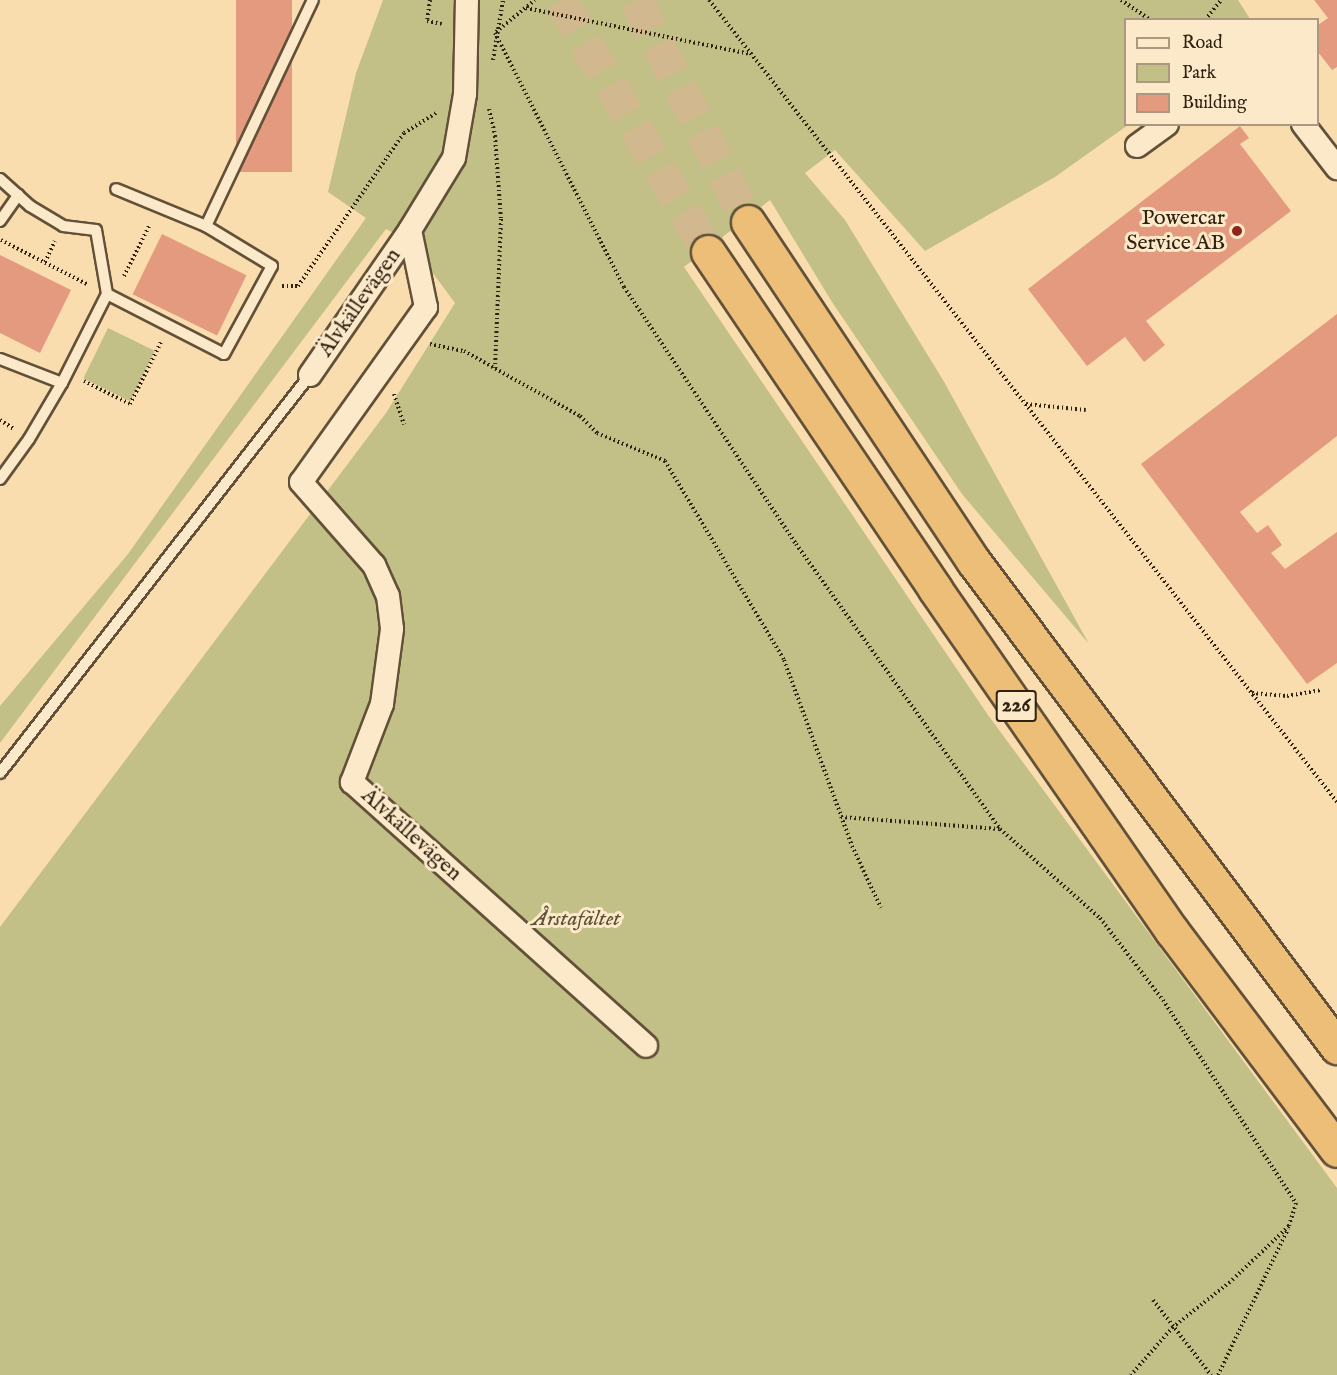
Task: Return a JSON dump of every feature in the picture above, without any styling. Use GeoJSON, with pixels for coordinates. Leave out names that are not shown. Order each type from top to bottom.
{"type":"FeatureCollection","features":[{"type":"Feature","properties":{"kind":"highway","name":"226"},"geometry":{"type":"LineString","coordinates":[[748,222],[974,562],[1337,1047]]}},
{"type":"Feature","properties":{"kind":"highway","name":"226"},"geometry":{"type":"LineString","coordinates":[[708,252],[935,589],[1172,931],[1337,1150]]}},
{"type":"Feature","properties":{"kind":"street","name":"Älvkällevägen"},"geometry":{"type":"LineString","coordinates":[[310,375],[410,230],[453,158],[465,94],[467,0]]}},
{"type":"Feature","properties":{"kind":"street"},"geometry":{"type":"LineString","coordinates":[[1137,146],[1164,126]]}},
{"type":"Feature","properties":{"kind":"street"},"geometry":{"type":"LineString","coordinates":[[1305,126],[1337,168]]}},
{"type":"Feature","properties":{"kind":"street","name":"Älvkällevägen"},"geometry":{"type":"LineString","coordinates":[[410,230],[426,307],[301,482],[374,565],[388,596],[392,629],[382,704],[351,782],[646,1046]]}},
{"type":"Feature","properties":{"kind":"lane"},"geometry":{"type":"LineString","coordinates":[[206,226],[312,0]]}},
{"type":"Feature","properties":{"kind":"lane"},"geometry":{"type":"LineString","coordinates":[[0,179],[18,195],[63,226],[96,230],[110,296],[29,439],[0,479]]}},
{"type":"Feature","properties":{"kind":"lane"},"geometry":{"type":"LineString","coordinates":[[110,296],[224,354],[272,266],[206,226],[116,189]]}},
{"type":"Feature","properties":{"kind":"lane"},"geometry":{"type":"LineString","coordinates":[[0,221],[18,195]]}},
{"type":"Feature","properties":{"kind":"lane"},"geometry":{"type":"LineString","coordinates":[[0,359],[62,383]]}},
{"type":"Feature","properties":{"kind":"lane"},"geometry":{"type":"LineString","coordinates":[[0,773],[310,375]]}},
{"type":"Feature","properties":{"kind":"path"},"geometry":{"type":"LineString","coordinates":[[492,66],[495,33],[503,0]]}},
{"type":"Feature","properties":{"kind":"path"},"geometry":{"type":"LineString","coordinates":[[495,33],[535,0]]}},
{"type":"Feature","properties":{"kind":"path"},"geometry":{"type":"LineString","coordinates":[[709,0],[1337,802]]}},
{"type":"Feature","properties":{"kind":"path"},"geometry":{"type":"LineString","coordinates":[[1121,0],[1148,18]]}},
{"type":"Feature","properties":{"kind":"path"},"geometry":{"type":"LineString","coordinates":[[1207,18],[1221,0]]}},
{"type":"Feature","properties":{"kind":"path"},"geometry":{"type":"LineString","coordinates":[[526,8],[751,54]]}},
{"type":"Feature","properties":{"kind":"path"},"geometry":{"type":"LineString","coordinates":[[495,33],[624,287],[796,544],[1000,830],[1100,918],[1163,1000],[1296,1203],[1289,1226],[1218,1375]]}},
{"type":"Feature","properties":{"kind":"path"},"geometry":{"type":"LineString","coordinates":[[260,287],[298,286],[404,133],[465,94]]}},
{"type":"Feature","properties":{"kind":"path"},"geometry":{"type":"LineString","coordinates":[[489,99],[501,219],[495,368]]}},
{"type":"Feature","properties":{"kind":"path"},"geometry":{"type":"LineString","coordinates":[[0,239],[110,296],[159,207]]}},
{"type":"Feature","properties":{"kind":"path"},"geometry":{"type":"LineString","coordinates":[[67,373],[130,404],[169,326]]}},
{"type":"Feature","properties":{"kind":"path"},"geometry":{"type":"LineString","coordinates":[[424,350],[432,342],[464,351],[580,416],[597,433],[665,461],[784,660],[841,816],[881,908]]}},
{"type":"Feature","properties":{"kind":"path"},"geometry":{"type":"LineString","coordinates":[[393,387],[404,424]]}},
{"type":"Feature","properties":{"kind":"path"},"geometry":{"type":"LineString","coordinates":[[1025,404],[1086,410]]}},
{"type":"Feature","properties":{"kind":"path"},"geometry":{"type":"LineString","coordinates":[[1251,693],[1287,696],[1320,690]]}},
{"type":"Feature","properties":{"kind":"path"},"geometry":{"type":"LineString","coordinates":[[841,816],[1000,830]]}},
{"type":"Feature","properties":{"kind":"path"},"geometry":{"type":"LineString","coordinates":[[1131,1375],[1173,1327],[1230,1282],[1289,1226]]}},
{"type":"Feature","properties":{"kind":"path"},"geometry":{"type":"LineString","coordinates":[[1153,1300],[1211,1375]]}},
{"type":"Feature","properties":{"kind":"green space","name":"Årstafältet"},"geometry":{"type":"Polygon","coordinates":[[[383,0],[1238,0],[1249,18],[1124,18],[1124,126],[1127,126],[1055,177],[925,251],[835,150],[805,173],[845,220],[943,380],[1089,644],[962,494],[832,302],[770,200],[684,267],[988,715],[1337,1188],[1337,1375],[0,1375],[0,927],[386,413],[455,303],[409,241],[386,229],[0,743],[0,706],[128,554],[366,218],[328,192],[356,73],[383,0]]]}},
{"type":"Feature","properties":{"kind":"green space"},"geometry":{"type":"Polygon","coordinates":[[[108,328],[155,351],[130,401],[83,378],[108,328]]]}},
{"type":"Feature","properties":{"kind":"building"},"geometry":{"type":"Polygon","coordinates":[[[236,0],[292,0],[292,172],[236,172],[236,0]]]}},
{"type":"Feature","properties":{"kind":"building"},"geometry":{"type":"Polygon","coordinates":[[[1314,0],[1337,0],[1337,67],[1332,70],[1319,53],[1319,24],[1328,18],[1314,0]]]}},
{"type":"Feature","properties":{"kind":"building"},"geometry":{"type":"Polygon","coordinates":[[[1240,126],[1249,138],[1240,144],[1291,211],[1146,321],[1165,345],[1144,362],[1125,337],[1087,366],[1028,289],[1240,126]]]}},
{"type":"Feature","properties":{"kind":"building"},"geometry":{"type":"Polygon","coordinates":[[[162,234],[246,275],[217,335],[133,294],[162,234]]]}},
{"type":"Feature","properties":{"kind":"building"},"geometry":{"type":"Polygon","coordinates":[[[0,255],[71,290],[40,353],[0,333],[0,255]]]}},
{"type":"Feature","properties":{"kind":"building"},"geometry":{"type":"Polygon","coordinates":[[[1337,314],[1337,436],[1240,512],[1257,533],[1268,525],[1282,545],[1271,553],[1285,569],[1337,532],[1337,663],[1307,684],[1141,464],[1337,314]]]}},
{"type":"Feature","properties":{"kind":"tunnel"},"geometry":{"type":"LineString","coordinates":[[561,0],[708,252]]}},
{"type":"Feature","properties":{"kind":"tunnel"},"geometry":{"type":"LineString","coordinates":[[636,0],[748,222]]}},
{"type":"Feature","properties":{"kind":"place","name":"Powercar Service AB"},"geometry":{"type":"Point","coordinates":[1237,231]}}]}
